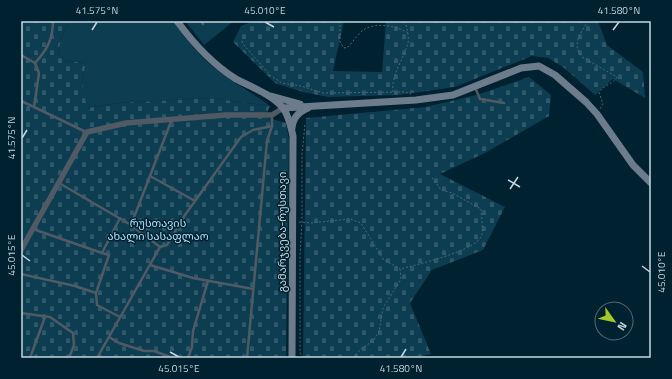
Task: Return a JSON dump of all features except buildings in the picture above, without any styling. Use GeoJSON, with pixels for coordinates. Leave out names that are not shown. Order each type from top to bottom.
{"type":"FeatureCollection","features":[{"type":"Feature","properties":{"kind":"main road"},"geometry":{"type":"LineString","coordinates":[[177,21],[188,36],[216,64],[234,78],[261,92],[283,108],[421,100],[453,95],[521,68],[539,66],[555,75],[586,102],[597,114],[633,165],[651,183]]}},
{"type":"Feature","properties":{"kind":"main road"},"geometry":{"type":"LineString","coordinates":[[261,92],[295,103],[310,106]]}},
{"type":"Feature","properties":{"kind":"main road"},"geometry":{"type":"LineString","coordinates":[[292,128],[292,123],[296,116],[310,106]]}},
{"type":"Feature","properties":{"kind":"main road","name":"გამარჯვება-რუსთავი"},"geometry":{"type":"LineString","coordinates":[[283,108],[289,119],[293,136],[290,357]]}},
{"type":"Feature","properties":{"kind":"street"},"geometry":{"type":"LineString","coordinates":[[21,250],[87,132],[126,123],[226,115],[272,115],[283,108]]}},
{"type":"Feature","properties":{"kind":"lane"},"geometry":{"type":"LineString","coordinates":[[35,63],[45,53],[53,32],[53,21]]}},
{"type":"Feature","properties":{"kind":"lane"},"geometry":{"type":"LineString","coordinates":[[21,55],[35,63],[39,73],[34,107]]}},
{"type":"Feature","properties":{"kind":"lane"},"geometry":{"type":"LineString","coordinates":[[475,87],[480,99],[504,103]]}},
{"type":"Feature","properties":{"kind":"lane"},"geometry":{"type":"LineString","coordinates":[[21,101],[87,132]]}},
{"type":"Feature","properties":{"kind":"lane"},"geometry":{"type":"LineString","coordinates":[[247,358],[267,141],[272,126],[272,115]]}},
{"type":"Feature","properties":{"kind":"lane"},"geometry":{"type":"LineString","coordinates":[[131,225],[173,119]]}},
{"type":"Feature","properties":{"kind":"lane"},"geometry":{"type":"LineString","coordinates":[[97,358],[160,247],[167,245],[195,201],[241,137],[253,130],[272,126]]}},
{"type":"Feature","properties":{"kind":"lane"},"geometry":{"type":"LineString","coordinates":[[150,176],[195,201]]}},
{"type":"Feature","properties":{"kind":"lane"},"geometry":{"type":"LineString","coordinates":[[58,183],[120,218],[160,247]]}},
{"type":"Feature","properties":{"kind":"lane"},"geometry":{"type":"LineString","coordinates":[[102,253],[120,218]]}},
{"type":"Feature","properties":{"kind":"lane"},"geometry":{"type":"LineString","coordinates":[[33,228],[110,255],[96,293],[97,305],[120,317]]}},
{"type":"Feature","properties":{"kind":"lane"},"geometry":{"type":"LineString","coordinates":[[150,265],[193,278],[254,289]]}},
{"type":"Feature","properties":{"kind":"lane"},"geometry":{"type":"LineString","coordinates":[[21,274],[75,286],[96,293]]}},
{"type":"Feature","properties":{"kind":"lane"},"geometry":{"type":"LineString","coordinates":[[188,358],[192,347],[193,331],[208,281]]}},
{"type":"Feature","properties":{"kind":"lane"},"geometry":{"type":"LineString","coordinates":[[21,314],[50,317],[73,333],[74,345],[69,358]]}},
{"type":"Feature","properties":{"kind":"lane"},"geometry":{"type":"LineString","coordinates":[[30,358],[44,317]]}},
{"type":"Feature","properties":{"kind":"lane"},"geometry":{"type":"LineString","coordinates":[[109,337],[119,343],[144,351],[154,351],[173,358]]}},
{"type":"Feature","properties":{"kind":"path"},"geometry":{"type":"LineString","coordinates":[[340,21],[340,42],[344,48],[348,47],[364,29],[375,25],[394,27],[408,33]]}},
{"type":"Feature","properties":{"kind":"path"},"geometry":{"type":"LineString","coordinates":[[393,93],[393,85],[399,62],[408,43],[408,33],[405,21]]}},
{"type":"Feature","properties":{"kind":"path"},"geometry":{"type":"LineString","coordinates":[[588,21],[577,38],[577,48],[579,53],[582,58],[617,77],[599,92],[603,104],[597,114]]}},
{"type":"Feature","properties":{"kind":"path"},"geometry":{"type":"LineString","coordinates":[[242,41],[242,44],[271,76],[282,83],[302,86],[323,93],[405,92],[417,96],[421,100]]}},
{"type":"Feature","properties":{"kind":"path"},"geometry":{"type":"LineString","coordinates":[[303,358],[300,352],[300,263],[304,124]]}},
{"type":"Feature","properties":{"kind":"path"},"geometry":{"type":"LineString","coordinates":[[293,222],[311,223],[350,219],[361,223],[382,259],[400,269],[449,255],[478,242],[482,235],[481,209],[452,193],[440,190],[431,176]]}},
{"type":"Feature","properties":{"kind":"path"},"geometry":{"type":"LineString","coordinates":[[353,358],[361,349],[373,341],[379,332],[383,308],[401,279],[400,269]]}},
{"type":"Feature","properties":{"kind":"green space","name":"რუსთავის ახალი სასაფლაო"},"geometry":{"type":"Polygon","coordinates":[[[21,21],[69,21],[62,36],[58,53],[65,61],[86,63],[82,82],[87,108],[119,103],[210,98],[270,106],[265,117],[286,123],[289,139],[286,358],[21,358],[21,21]]]}},
{"type":"Feature","properties":{"kind":"green space"},"geometry":{"type":"Polygon","coordinates":[[[69,21],[173,21],[202,57],[227,77],[270,106],[210,98],[119,103],[86,108],[82,82],[86,63],[65,61],[58,53],[62,36],[69,21]]]}},
{"type":"Feature","properties":{"kind":"green space"},"geometry":{"type":"Polygon","coordinates":[[[185,21],[234,21],[204,45],[185,21]]]}},
{"type":"Feature","properties":{"kind":"green space"},"geometry":{"type":"Polygon","coordinates":[[[254,21],[344,21],[333,71],[382,72],[386,21],[598,21],[607,45],[643,72],[645,98],[613,79],[595,95],[563,67],[548,58],[532,56],[455,87],[399,95],[328,97],[303,92],[275,83],[233,42],[241,26],[254,21]]]}},
{"type":"Feature","properties":{"kind":"green space"},"geometry":{"type":"Polygon","coordinates":[[[529,77],[551,95],[549,116],[485,153],[440,174],[505,207],[483,250],[432,270],[410,303],[431,354],[416,358],[303,358],[306,118],[426,107],[480,94],[529,77]]]}}]}
